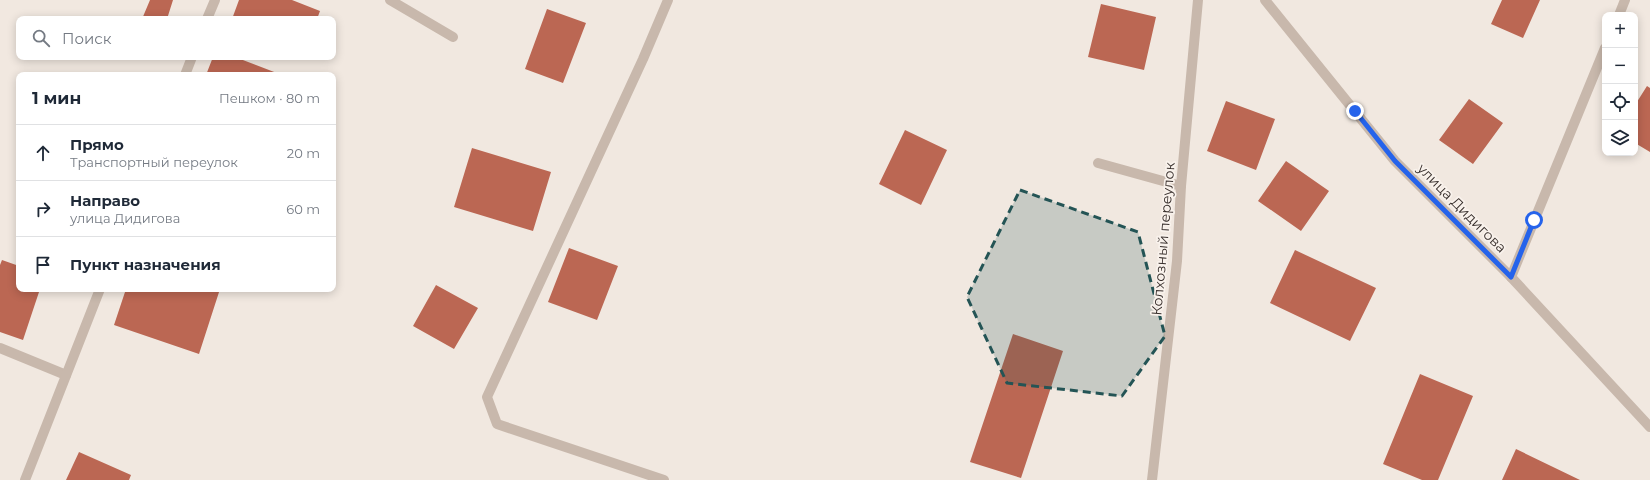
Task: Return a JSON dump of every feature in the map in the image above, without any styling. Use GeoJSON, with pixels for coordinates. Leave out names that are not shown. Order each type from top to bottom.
{"type":"FeatureCollection","features":[{"type":"Feature","properties":{"kind":"street"},"geometry":{"type":"LineString","coordinates":[[208,16],[215,0]]}},
{"type":"Feature","properties":{"kind":"street"},"geometry":{"type":"LineString","coordinates":[[390,0],[453,37]]}},
{"type":"Feature","properties":{"kind":"street"},"geometry":{"type":"LineString","coordinates":[[664,480],[497,424],[487,397],[668,0]]}},
{"type":"Feature","properties":{"kind":"street","name":"Колхозный переулок"},"geometry":{"type":"LineString","coordinates":[[1152,480],[1177,261],[1181,186],[1198,0]]}},
{"type":"Feature","properties":{"kind":"street","name":"улица Дидигова"},"geometry":{"type":"LineString","coordinates":[[1265,0],[1395,161],[1511,277],[1650,427]]}},
{"type":"Feature","properties":{"kind":"street"},"geometry":{"type":"LineString","coordinates":[[1619,12],[1625,0]]}},
{"type":"Feature","properties":{"kind":"street"},"geometry":{"type":"LineString","coordinates":[[1511,277],[1602,55]]}},
{"type":"Feature","properties":{"kind":"street"},"geometry":{"type":"LineString","coordinates":[[186,72],[191,60]]}},
{"type":"Feature","properties":{"kind":"street"},"geometry":{"type":"LineString","coordinates":[[1098,163],[1181,186]]}},
{"type":"Feature","properties":{"kind":"street"},"geometry":{"type":"LineString","coordinates":[[25,480],[99,292]]}},
{"type":"Feature","properties":{"kind":"street"},"geometry":{"type":"LineString","coordinates":[[0,348],[66,375]]}},
{"type":"Feature","properties":{"kind":"highlighted area"},"geometry":{"type":"Polygon","coordinates":[[[1020,190],[1138,232],[1165,336],[1122,396],[1007,383],[967,297],[1020,190]]]}},
{"type":"Feature","properties":{"kind":"building"},"geometry":{"type":"Polygon","coordinates":[[[150,0],[173,0],[168,16],[143,16],[150,0]]]}},
{"type":"Feature","properties":{"kind":"building"},"geometry":{"type":"Polygon","coordinates":[[[239,0],[292,0],[320,11],[318,16],[233,16],[239,0]]]}},
{"type":"Feature","properties":{"kind":"building"},"geometry":{"type":"Polygon","coordinates":[[[1502,0],[1540,0],[1523,38],[1491,24],[1502,0]]]}},
{"type":"Feature","properties":{"kind":"building"},"geometry":{"type":"Polygon","coordinates":[[[1101,4],[1156,17],[1144,70],[1088,57],[1101,4]]]}},
{"type":"Feature","properties":{"kind":"building"},"geometry":{"type":"Polygon","coordinates":[[[547,9],[586,23],[563,83],[525,69],[547,9]]]}},
{"type":"Feature","properties":{"kind":"building"},"geometry":{"type":"Polygon","coordinates":[[[212,60],[243,60],[274,72],[207,72],[212,60]]]}},
{"type":"Feature","properties":{"kind":"building"},"geometry":{"type":"Polygon","coordinates":[[[1647,86],[1650,88],[1650,152],[1638,145],[1638,100],[1647,86]]]}},
{"type":"Feature","properties":{"kind":"building"},"geometry":{"type":"Polygon","coordinates":[[[1469,99],[1503,123],[1473,164],[1439,140],[1469,99]]]}},
{"type":"Feature","properties":{"kind":"building"},"geometry":{"type":"Polygon","coordinates":[[[1226,101],[1275,119],[1256,170],[1207,151],[1226,101]]]}},
{"type":"Feature","properties":{"kind":"building"},"geometry":{"type":"Polygon","coordinates":[[[905,130],[947,150],[921,205],[879,184],[905,130]]]}},
{"type":"Feature","properties":{"kind":"building"},"geometry":{"type":"Polygon","coordinates":[[[472,148],[551,172],[533,231],[454,207],[472,148]]]}},
{"type":"Feature","properties":{"kind":"building"},"geometry":{"type":"Polygon","coordinates":[[[1286,161],[1329,191],[1301,231],[1258,201],[1286,161]]]}},
{"type":"Feature","properties":{"kind":"building"},"geometry":{"type":"Polygon","coordinates":[[[569,248],[618,266],[597,320],[548,302],[569,248]]]}},
{"type":"Feature","properties":{"kind":"building"},"geometry":{"type":"Polygon","coordinates":[[[1295,250],[1376,288],[1350,341],[1270,303],[1295,250]]]}},
{"type":"Feature","properties":{"kind":"building"},"geometry":{"type":"Polygon","coordinates":[[[2,260],[16,265],[16,292],[39,292],[23,340],[0,332],[0,265],[2,260]]]}},
{"type":"Feature","properties":{"kind":"building"},"geometry":{"type":"Polygon","coordinates":[[[436,285],[478,308],[454,349],[413,326],[436,285]]]}},
{"type":"Feature","properties":{"kind":"building"},"geometry":{"type":"Polygon","coordinates":[[[125,292],[219,292],[199,354],[114,325],[125,292]]]}},
{"type":"Feature","properties":{"kind":"building"},"geometry":{"type":"Polygon","coordinates":[[[1013,334],[1063,351],[1021,478],[970,462],[1013,334]]]}},
{"type":"Feature","properties":{"kind":"building"},"geometry":{"type":"Polygon","coordinates":[[[1420,374],[1473,396],[1438,480],[1422,480],[1383,464],[1420,374]]]}},
{"type":"Feature","properties":{"kind":"building"},"geometry":{"type":"Polygon","coordinates":[[[1516,449],[1580,480],[1502,480],[1516,449]]]}},
{"type":"Feature","properties":{"kind":"building"},"geometry":{"type":"Polygon","coordinates":[[[79,452],[131,475],[129,480],[66,480],[79,452]]]}},
{"type":"Feature","properties":{"kind":"route"},"geometry":{"type":"LineString","coordinates":[[1355,111],[1395,161],[1511,277],[1534,220]]}}]}
